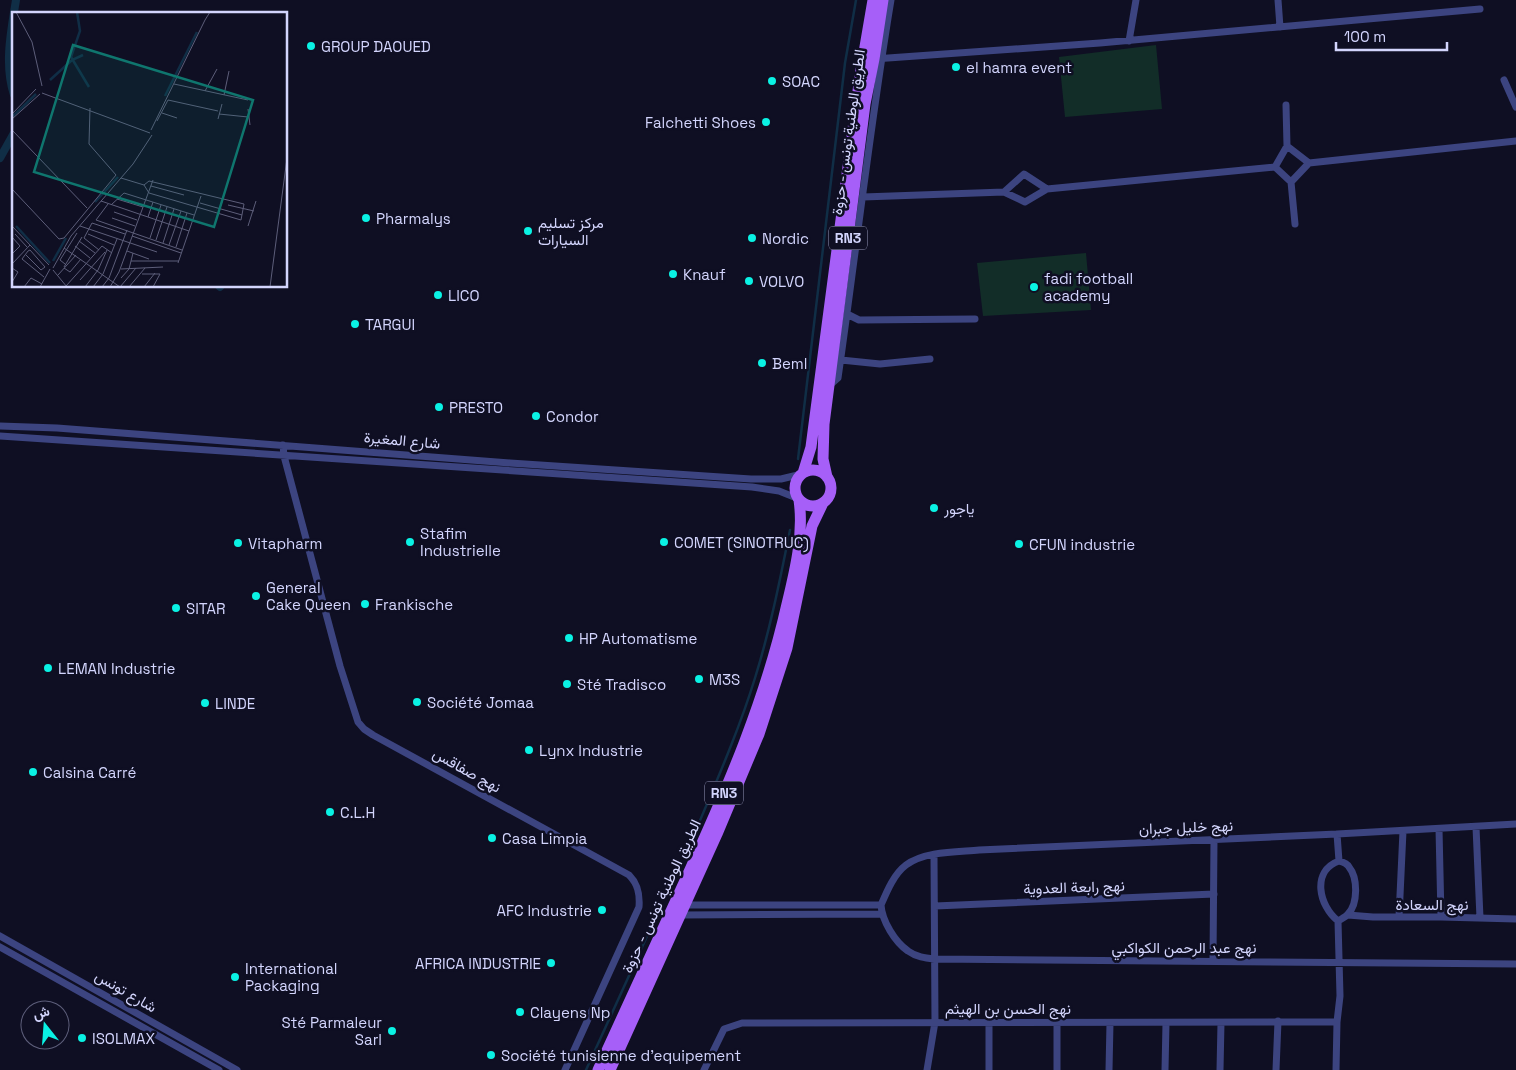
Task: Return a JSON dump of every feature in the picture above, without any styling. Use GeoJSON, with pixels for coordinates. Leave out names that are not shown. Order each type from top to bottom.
{"type":"FeatureCollection","features":[{"type":"Feature","properties":{"kind":"main road","name":"الطريق الوطنية تونس - حزوة"},"geometry":{"type":"LineString","coordinates":[[802,474],[810,455],[860,76],[872,0]]}},
{"type":"Feature","properties":{"kind":"main road","name":"الطريق الوطنية تونس - حزوة"},"geometry":{"type":"LineString","coordinates":[[827,477],[823,459],[823,438],[829,386],[865,104],[878,59],[883,0]]}},
{"type":"Feature","properties":{"kind":"main road"},"geometry":{"type":"LineString","coordinates":[[802,474],[816,470],[827,477]]}},
{"type":"Feature","properties":{"kind":"main road","name":"RN3"},"geometry":{"type":"LineString","coordinates":[[799,500],[795,486],[802,474]]}},
{"type":"Feature","properties":{"kind":"main road","name":"RN3"},"geometry":{"type":"LineString","coordinates":[[823,503],[831,491],[831,484],[827,477]]}},
{"type":"Feature","properties":{"kind":"main road","name":"الطريق الوطنية تونس - حزوة"},"geometry":{"type":"LineString","coordinates":[[598,1070],[719,806],[767,679],[796,564],[801,528],[799,500]]}},
{"type":"Feature","properties":{"kind":"main road"},"geometry":{"type":"LineString","coordinates":[[799,500],[810,506],[823,503]]}},
{"type":"Feature","properties":{"kind":"main road","name":"الطريق الوطنية تونس - حزوة"},"geometry":{"type":"LineString","coordinates":[[610,1070],[744,772],[767,711],[786,648],[812,526],[823,503]]}},
{"type":"Feature","properties":{"kind":"street"},"geometry":{"type":"LineString","coordinates":[[829,386],[838,378],[863,197],[878,59],[891,0]]}},
{"type":"Feature","properties":{"kind":"street"},"geometry":{"type":"LineString","coordinates":[[1129,41],[1136,0]]}},
{"type":"Feature","properties":{"kind":"street"},"geometry":{"type":"LineString","coordinates":[[1278,0],[1280,27]]}},
{"type":"Feature","properties":{"kind":"street"},"geometry":{"type":"LineString","coordinates":[[878,59],[1129,41],[1480,10]]}},
{"type":"Feature","properties":{"kind":"street"},"geometry":{"type":"LineString","coordinates":[[1504,80],[1516,107]]}},
{"type":"Feature","properties":{"kind":"street"},"geometry":{"type":"LineString","coordinates":[[1275,167],[1288,146],[1286,104]]}},
{"type":"Feature","properties":{"kind":"street"},"geometry":{"type":"LineString","coordinates":[[1291,182],[1309,163],[1516,141]]}},
{"type":"Feature","properties":{"kind":"street"},"geometry":{"type":"LineString","coordinates":[[1288,146],[1309,163]]}},
{"type":"Feature","properties":{"kind":"street"},"geometry":{"type":"LineString","coordinates":[[863,197],[1004,192],[1025,202],[1047,189],[1275,167],[1291,182],[1295,224]]}},
{"type":"Feature","properties":{"kind":"street"},"geometry":{"type":"LineString","coordinates":[[1004,192],[1024,174],[1047,189]]}},
{"type":"Feature","properties":{"kind":"street"},"geometry":{"type":"LineString","coordinates":[[848,314],[859,320],[975,319]]}},
{"type":"Feature","properties":{"kind":"street"},"geometry":{"type":"LineString","coordinates":[[840,360],[880,364],[930,359]]}},
{"type":"Feature","properties":{"kind":"street","name":"شارع المغيرة"},"geometry":{"type":"LineString","coordinates":[[0,426],[751,479],[781,479],[802,474]]}},
{"type":"Feature","properties":{"kind":"street","name":"شارع المغيرة"},"geometry":{"type":"LineString","coordinates":[[0,436],[752,487],[779,491],[799,500]]}},
{"type":"Feature","properties":{"kind":"street","name":"نهج صفاقس"},"geometry":{"type":"LineString","coordinates":[[282,445],[340,666],[358,722],[373,735],[629,875],[636,884],[640,899],[639,907],[565,1070]]}},
{"type":"Feature","properties":{"kind":"street","name":"نهج خليل جبران"},"geometry":{"type":"LineString","coordinates":[[881,905],[897,875],[906,865],[917,859],[934,855],[979,850],[1403,831],[1516,824]]}},
{"type":"Feature","properties":{"kind":"street"},"geometry":{"type":"LineString","coordinates":[[1476,827],[1480,918]]}},
{"type":"Feature","properties":{"kind":"street"},"geometry":{"type":"LineString","coordinates":[[1439,829],[1441,917]]}},
{"type":"Feature","properties":{"kind":"street"},"geometry":{"type":"LineString","coordinates":[[1399,918],[1403,831]]}},
{"type":"Feature","properties":{"kind":"street"},"geometry":{"type":"LineString","coordinates":[[1338,834],[1339,861]]}},
{"type":"Feature","properties":{"kind":"street"},"geometry":{"type":"LineString","coordinates":[[1213,960],[1214,840]]}},
{"type":"Feature","properties":{"kind":"street"},"geometry":{"type":"LineString","coordinates":[[927,1070],[935,1022],[936,906],[934,855]]}},
{"type":"Feature","properties":{"kind":"street"},"geometry":{"type":"LineString","coordinates":[[1336,1070],[1337,1022],[1340,996],[1338,921],[1325,907],[1321,888],[1322,879],[1327,869],[1332,863],[1339,861],[1346,863],[1351,868],[1354,876],[1355,890],[1354,901],[1348,915],[1338,921]]}},
{"type":"Feature","properties":{"kind":"street","name":"نهج رابعة العدوية"},"geometry":{"type":"LineString","coordinates":[[936,906],[1214,894]]}},
{"type":"Feature","properties":{"kind":"street"},"geometry":{"type":"LineString","coordinates":[[881,905],[881,914],[683,910],[881,905]]}},
{"type":"Feature","properties":{"kind":"street","name":"نهج عبد الرحمن الكواكبي"},"geometry":{"type":"LineString","coordinates":[[881,914],[894,936],[908,951],[920,957],[935,959],[1516,964]]}},
{"type":"Feature","properties":{"kind":"street","name":"نهج السعادة"},"geometry":{"type":"LineString","coordinates":[[1348,915],[1399,918],[1516,919]]}},
{"type":"Feature","properties":{"kind":"street","name":"شارع تونس"},"geometry":{"type":"LineString","coordinates":[[0,936],[237,1070]]}},
{"type":"Feature","properties":{"kind":"street","name":"شارع تونس"},"geometry":{"type":"LineString","coordinates":[[0,947],[218,1070]]}},
{"type":"Feature","properties":{"kind":"street"},"geometry":{"type":"LineString","coordinates":[[1276,1070],[1278,1021]]}},
{"type":"Feature","properties":{"kind":"street"},"geometry":{"type":"LineString","coordinates":[[989,1022],[989,1070]]}},
{"type":"Feature","properties":{"kind":"street"},"geometry":{"type":"LineString","coordinates":[[1057,1022],[1057,1070]]}},
{"type":"Feature","properties":{"kind":"street","name":"نهج الحسن بن الهيثم"},"geometry":{"type":"LineString","coordinates":[[704,1070],[724,1029],[742,1023],[1337,1022]]}},
{"type":"Feature","properties":{"kind":"street"},"geometry":{"type":"LineString","coordinates":[[1109,1070],[1110,1023]]}},
{"type":"Feature","properties":{"kind":"street"},"geometry":{"type":"LineString","coordinates":[[1165,1070],[1166,1023]]}},
{"type":"Feature","properties":{"kind":"street"},"geometry":{"type":"LineString","coordinates":[[1220,1070],[1221,1023]]}},
{"type":"Feature","properties":{"kind":"green space"},"geometry":{"type":"Polygon","coordinates":[[[1156,45],[1162,109],[1065,117],[1059,57],[1156,45]]]}},
{"type":"Feature","properties":{"kind":"green space","name":"fadi football academy"},"geometry":{"type":"Polygon","coordinates":[[[1086,253],[1091,310],[983,316],[977,263],[1086,253]]]}},
{"type":"Feature","properties":{"kind":"waterway"},"geometry":{"type":"LineString","coordinates":[[14,12],[16,0]]}},
{"type":"Feature","properties":{"kind":"waterway"},"geometry":{"type":"LineString","coordinates":[[798,459],[845,63],[856,0]]}},
{"type":"Feature","properties":{"kind":"waterway"},"geometry":{"type":"LineString","coordinates":[[12,29],[9,72],[12,88]]}},
{"type":"Feature","properties":{"kind":"waterway"},"geometry":{"type":"LineString","coordinates":[[0,158],[12,137]]}},
{"type":"Feature","properties":{"kind":"waterway"},"geometry":{"type":"LineString","coordinates":[[696,830],[735,736],[755,678],[770,623],[790,530]]}},
{"type":"Feature","properties":{"kind":"waterway"},"geometry":{"type":"LineString","coordinates":[[586,1070],[659,910]]}},
{"type":"Feature","properties":{"kind":"place","name":"GROUP DAOUED"},"geometry":{"type":"Point","coordinates":[311,46]}},
{"type":"Feature","properties":{"kind":"place","name":"el hamra event"},"geometry":{"type":"Point","coordinates":[956,67]}},
{"type":"Feature","properties":{"kind":"place","name":"SOAC"},"geometry":{"type":"Point","coordinates":[772,81]}},
{"type":"Feature","properties":{"kind":"place","name":"Falchetti Shoes"},"geometry":{"type":"Point","coordinates":[766,122]}},
{"type":"Feature","properties":{"kind":"place","name":"Pharmalys"},"geometry":{"type":"Point","coordinates":[366,218]}},
{"type":"Feature","properties":{"kind":"place","name":"مركز تسليم السيارات"},"geometry":{"type":"Point","coordinates":[528,231]}},
{"type":"Feature","properties":{"kind":"place","name":"Nordic"},"geometry":{"type":"Point","coordinates":[752,238]}},
{"type":"Feature","properties":{"kind":"place","name":"Knauf"},"geometry":{"type":"Point","coordinates":[673,274]}},
{"type":"Feature","properties":{"kind":"place","name":"VOLVO"},"geometry":{"type":"Point","coordinates":[749,281]}},
{"type":"Feature","properties":{"kind":"place","name":"fadi football academy"},"geometry":{"type":"Point","coordinates":[1034,287]}},
{"type":"Feature","properties":{"kind":"place","name":"LICO"},"geometry":{"type":"Point","coordinates":[438,295]}},
{"type":"Feature","properties":{"kind":"place","name":"TARGUI"},"geometry":{"type":"Point","coordinates":[355,324]}},
{"type":"Feature","properties":{"kind":"place","name":"Beml"},"geometry":{"type":"Point","coordinates":[762,363]}},
{"type":"Feature","properties":{"kind":"place","name":"PRESTO"},"geometry":{"type":"Point","coordinates":[439,407]}},
{"type":"Feature","properties":{"kind":"place","name":"Condor"},"geometry":{"type":"Point","coordinates":[536,416]}},
{"type":"Feature","properties":{"kind":"place","name":"ياجور"},"geometry":{"type":"Point","coordinates":[934,508]}},
{"type":"Feature","properties":{"kind":"place","name":"Stafim Industrielle"},"geometry":{"type":"Point","coordinates":[410,542]}},
{"type":"Feature","properties":{"kind":"place","name":"COMET (SINOTRUC)"},"geometry":{"type":"Point","coordinates":[664,542]}},
{"type":"Feature","properties":{"kind":"place","name":"Vitapharm"},"geometry":{"type":"Point","coordinates":[238,543]}},
{"type":"Feature","properties":{"kind":"place","name":"CFUN industrie"},"geometry":{"type":"Point","coordinates":[1019,544]}},
{"type":"Feature","properties":{"kind":"place","name":"General Cake Queen"},"geometry":{"type":"Point","coordinates":[256,596]}},
{"type":"Feature","properties":{"kind":"place","name":"Frankische"},"geometry":{"type":"Point","coordinates":[365,604]}},
{"type":"Feature","properties":{"kind":"place","name":"SITAR"},"geometry":{"type":"Point","coordinates":[176,608]}},
{"type":"Feature","properties":{"kind":"place","name":"HP Automatisme"},"geometry":{"type":"Point","coordinates":[569,638]}},
{"type":"Feature","properties":{"kind":"place","name":"LEMAN Industrie"},"geometry":{"type":"Point","coordinates":[48,668]}},
{"type":"Feature","properties":{"kind":"place","name":"M3S"},"geometry":{"type":"Point","coordinates":[699,679]}},
{"type":"Feature","properties":{"kind":"place","name":"Sté Tradisco"},"geometry":{"type":"Point","coordinates":[567,684]}},
{"type":"Feature","properties":{"kind":"place","name":"Société Jomaa"},"geometry":{"type":"Point","coordinates":[417,702]}},
{"type":"Feature","properties":{"kind":"place","name":"LINDE"},"geometry":{"type":"Point","coordinates":[205,703]}},
{"type":"Feature","properties":{"kind":"place","name":"Lynx Industrie"},"geometry":{"type":"Point","coordinates":[529,750]}},
{"type":"Feature","properties":{"kind":"place","name":"Calsina Carré"},"geometry":{"type":"Point","coordinates":[33,772]}},
{"type":"Feature","properties":{"kind":"place","name":"C.L.H"},"geometry":{"type":"Point","coordinates":[330,812]}},
{"type":"Feature","properties":{"kind":"place","name":"Casa Limpia"},"geometry":{"type":"Point","coordinates":[492,838]}},
{"type":"Feature","properties":{"kind":"place","name":"AFC Industrie"},"geometry":{"type":"Point","coordinates":[602,910]}},
{"type":"Feature","properties":{"kind":"place","name":"AFRICA INDUSTRIE"},"geometry":{"type":"Point","coordinates":[551,963]}},
{"type":"Feature","properties":{"kind":"place","name":"International Packaging"},"geometry":{"type":"Point","coordinates":[235,977]}},
{"type":"Feature","properties":{"kind":"place","name":"Clayens Np"},"geometry":{"type":"Point","coordinates":[520,1012]}},
{"type":"Feature","properties":{"kind":"place","name":"Sté Parmaleur Sarl"},"geometry":{"type":"Point","coordinates":[392,1031]}},
{"type":"Feature","properties":{"kind":"place","name":"ISOLMAX"},"geometry":{"type":"Point","coordinates":[82,1038]}},
{"type":"Feature","properties":{"kind":"place","name":"Société tunisienne d'equipement"},"geometry":{"type":"Point","coordinates":[491,1055]}}]}
